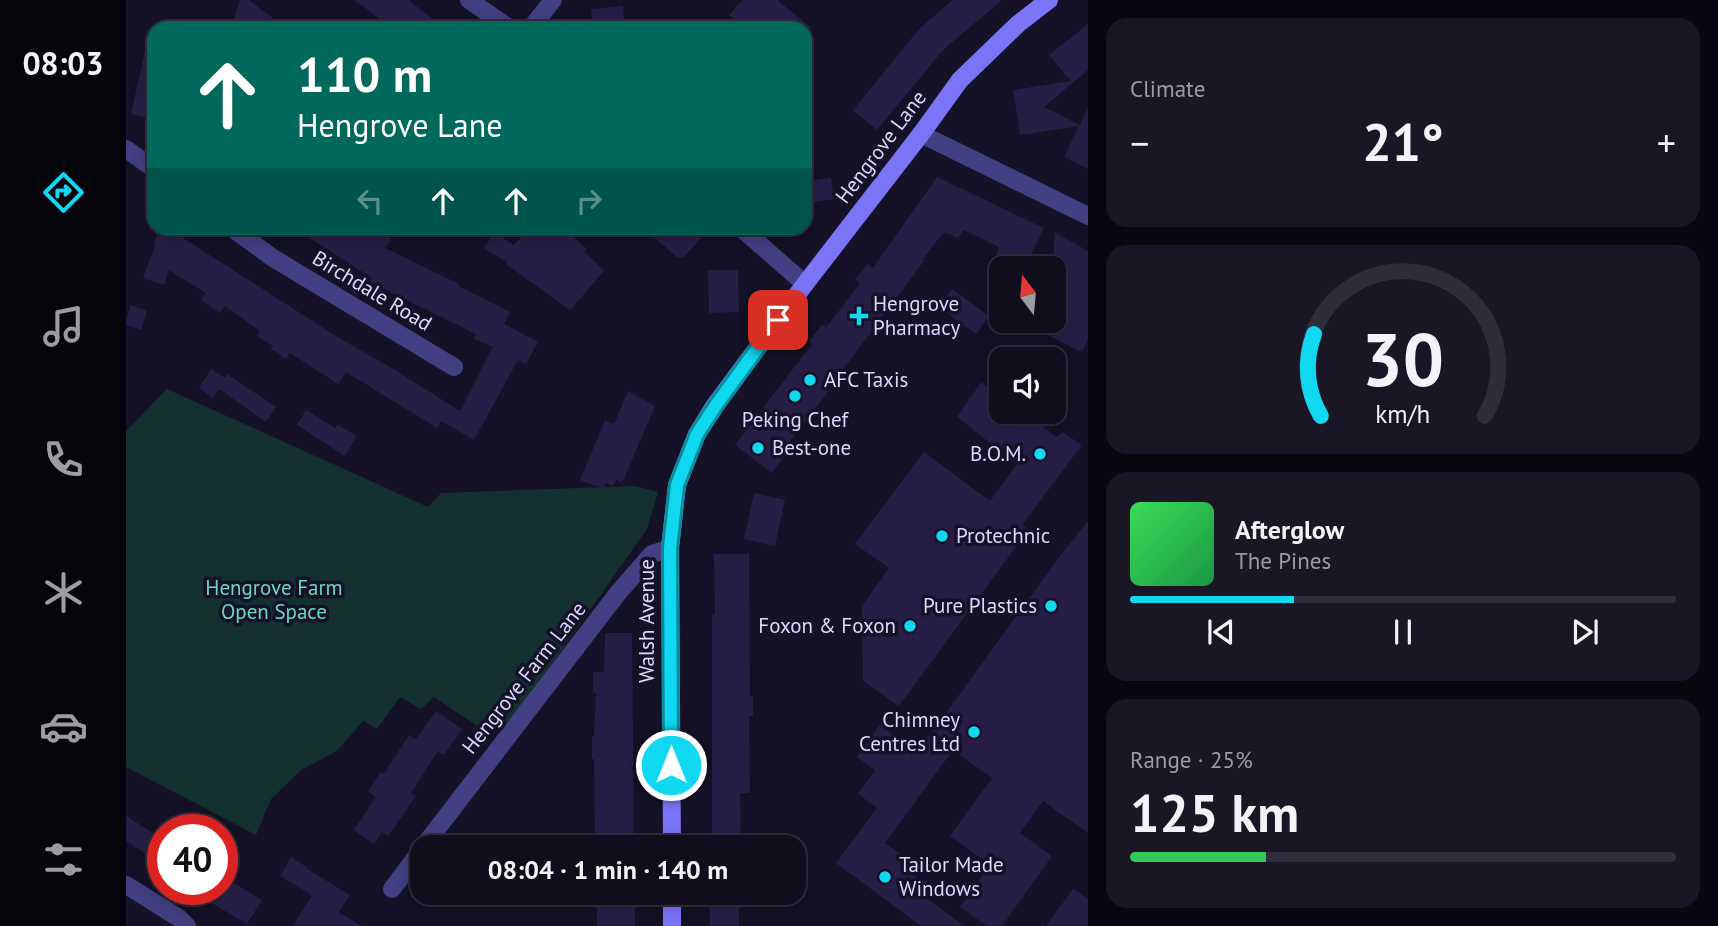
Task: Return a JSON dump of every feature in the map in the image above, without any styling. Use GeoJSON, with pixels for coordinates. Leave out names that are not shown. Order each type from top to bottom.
{"type":"FeatureCollection","features":[{"type":"Feature","properties":{"kind":"street"},"geometry":{"type":"LineString","coordinates":[[469,0],[499,21]]}},
{"type":"Feature","properties":{"kind":"street"},"geometry":{"type":"LineString","coordinates":[[536,21],[553,0]]}},
{"type":"Feature","properties":{"kind":"street","name":"Hengrove Lane"},"geometry":{"type":"LineString","coordinates":[[716,405],[960,80],[1018,24],[1049,0]]}},
{"type":"Feature","properties":{"kind":"street"},"geometry":{"type":"LineString","coordinates":[[921,134],[1088,216]]}},
{"type":"Feature","properties":{"kind":"street"},"geometry":{"type":"LineString","coordinates":[[126,149],[147,164]]}},
{"type":"Feature","properties":{"kind":"street","name":"Birchdale Road"},"geometry":{"type":"LineString","coordinates":[[242,235],[273,258],[454,367]]}},
{"type":"Feature","properties":{"kind":"street"},"geometry":{"type":"LineString","coordinates":[[749,235],[805,284]]}},
{"type":"Feature","properties":{"kind":"street","name":"Walsh Avenue"},"geometry":{"type":"LineString","coordinates":[[672,835],[670,548],[677,485],[697,434],[716,405]]}},
{"type":"Feature","properties":{"kind":"street","name":"Hengrove Farm Lane"},"geometry":{"type":"LineString","coordinates":[[433,835],[618,593],[652,554],[670,548]]}},
{"type":"Feature","properties":{"kind":"street","name":"Hengrove Farm Lane"},"geometry":{"type":"LineString","coordinates":[[392,889],[410,865]]}},
{"type":"Feature","properties":{"kind":"street"},"geometry":{"type":"LineString","coordinates":[[126,885],[179,918],[187,926]]}},
{"type":"Feature","properties":{"kind":"street"},"geometry":{"type":"LineString","coordinates":[[672,905],[672,926]]}},
{"type":"Feature","properties":{"kind":"green space","name":"Hengrove Farm Open Space"},"geometry":{"type":"Polygon","coordinates":[[[167,389],[428,507],[441,493],[634,486],[658,492],[647,529],[509,725],[499,718],[489,734],[434,697],[421,709],[400,697],[377,729],[363,721],[337,751],[301,770],[271,799],[256,835],[238,826],[238,814],[216,814],[126,767],[126,431],[167,389]]]}},
{"type":"Feature","properties":{"kind":"building"},"geometry":{"type":"Polygon","coordinates":[[[240,0],[249,0],[277,21],[233,21],[240,0]]]}},
{"type":"Feature","properties":{"kind":"building"},"geometry":{"type":"Polygon","coordinates":[[[354,0],[408,0],[436,21],[383,21],[354,0]]]}},
{"type":"Feature","properties":{"kind":"building"},"geometry":{"type":"Polygon","coordinates":[[[743,0],[777,0],[803,21],[735,21],[729,15],[743,0]]]}},
{"type":"Feature","properties":{"kind":"building"},"geometry":{"type":"Polygon","coordinates":[[[953,0],[1002,0],[943,50],[877,130],[853,110],[920,28],[953,0]]]}},
{"type":"Feature","properties":{"kind":"building"},"geometry":{"type":"Polygon","coordinates":[[[623,6],[624,21],[592,21],[591,9],[623,6]]]}},
{"type":"Feature","properties":{"kind":"building"},"geometry":{"type":"Polygon","coordinates":[[[1088,24],[1088,70],[1044,107],[1080,125],[1088,108],[1088,169],[1064,157],[1079,126],[1020,135],[1013,90],[1071,81],[1049,55],[1088,24]]]}},
{"type":"Feature","properties":{"kind":"building"},"geometry":{"type":"Polygon","coordinates":[[[146,46],[147,46],[147,118],[131,114],[146,46]]]}},
{"type":"Feature","properties":{"kind":"building"},"geometry":{"type":"Polygon","coordinates":[[[937,177],[1044,228],[1030,256],[1000,256],[996,254],[999,247],[964,230],[958,238],[944,232],[783,451],[786,454],[772,473],[735,445],[812,344],[809,341],[822,325],[826,328],[860,283],[855,280],[867,264],[873,268],[937,177]]]}},
{"type":"Feature","properties":{"kind":"building"},"geometry":{"type":"Polygon","coordinates":[[[831,178],[834,199],[812,202],[812,180],[831,178]]]}},
{"type":"Feature","properties":{"kind":"building"},"geometry":{"type":"Polygon","coordinates":[[[1054,232],[1088,251],[1088,339],[1082,352],[1043,333],[1066,333],[1066,256],[1054,256],[1054,232]]]}},
{"type":"Feature","properties":{"kind":"building"},"geometry":{"type":"Polygon","coordinates":[[[157,235],[180,235],[339,338],[460,411],[493,347],[474,339],[476,334],[370,282],[372,278],[305,235],[384,235],[391,239],[385,248],[510,312],[504,324],[538,342],[526,364],[518,360],[474,440],[441,421],[437,428],[346,372],[338,384],[290,353],[286,359],[271,349],[273,346],[257,336],[260,331],[225,306],[220,313],[201,300],[206,293],[169,270],[164,285],[143,278],[156,243],[154,242],[157,235]]]}},
{"type":"Feature","properties":{"kind":"building"},"geometry":{"type":"Polygon","coordinates":[[[492,235],[499,235],[514,245],[523,235],[571,235],[587,249],[585,252],[604,271],[570,310],[484,248],[492,235]]]}},
{"type":"Feature","properties":{"kind":"building"},"geometry":{"type":"Polygon","coordinates":[[[651,235],[698,235],[701,238],[684,257],[677,257],[651,235]]]}},
{"type":"Feature","properties":{"kind":"building"},"geometry":{"type":"Polygon","coordinates":[[[708,270],[738,270],[739,312],[709,313],[708,270]]]}},
{"type":"Feature","properties":{"kind":"building"},"geometry":{"type":"Polygon","coordinates":[[[952,289],[989,316],[976,334],[939,307],[952,289]]]}},
{"type":"Feature","properties":{"kind":"building"},"geometry":{"type":"Polygon","coordinates":[[[131,305],[147,311],[141,330],[126,325],[131,305]]]}},
{"type":"Feature","properties":{"kind":"building"},"geometry":{"type":"Polygon","coordinates":[[[211,369],[225,378],[227,374],[276,407],[266,422],[219,389],[213,398],[199,388],[211,369]]]}},
{"type":"Feature","properties":{"kind":"building"},"geometry":{"type":"Polygon","coordinates":[[[981,382],[989,388],[989,424],[1040,424],[1057,437],[1062,432],[1082,445],[1022,525],[1029,529],[899,706],[863,681],[862,606],[889,568],[855,544],[924,452],[990,501],[1017,464],[957,417],[981,382]]]}},
{"type":"Feature","properties":{"kind":"building"},"geometry":{"type":"Polygon","coordinates":[[[628,391],[655,406],[622,483],[616,480],[613,486],[606,483],[603,489],[580,480],[605,420],[614,424],[628,391]]]}},
{"type":"Feature","properties":{"kind":"building"},"geometry":{"type":"Polygon","coordinates":[[[306,410],[335,428],[338,425],[357,436],[345,456],[297,425],[306,410]]]}},
{"type":"Feature","properties":{"kind":"building"},"geometry":{"type":"Polygon","coordinates":[[[754,493],[785,500],[775,546],[744,539],[754,493]]]}},
{"type":"Feature","properties":{"kind":"building"},"geometry":{"type":"Polygon","coordinates":[[[1088,521],[1088,833],[1043,801],[1020,833],[1052,856],[1002,926],[987,926],[960,907],[990,865],[950,836],[992,778],[953,750],[885,843],[913,863],[908,871],[925,883],[918,892],[964,926],[921,926],[836,863],[877,808],[858,794],[875,770],[857,757],[880,725],[917,753],[1088,521]]]}},
{"type":"Feature","properties":{"kind":"building"},"geometry":{"type":"Polygon","coordinates":[[[714,554],[749,554],[750,696],[753,696],[753,716],[749,716],[750,793],[740,793],[741,835],[712,835],[712,614],[715,614],[714,554]]]}},
{"type":"Feature","properties":{"kind":"building"},"geometry":{"type":"Polygon","coordinates":[[[605,633],[632,633],[634,835],[595,835],[592,736],[596,693],[593,693],[593,672],[604,672],[605,633]]]}},
{"type":"Feature","properties":{"kind":"building"},"geometry":{"type":"Polygon","coordinates":[[[436,711],[462,729],[444,755],[438,751],[411,793],[416,796],[388,836],[382,832],[374,844],[354,830],[376,797],[368,791],[381,772],[384,774],[409,735],[416,739],[436,711]]]}},
{"type":"Feature","properties":{"kind":"building"},"geometry":{"type":"Polygon","coordinates":[[[126,816],[147,829],[147,854],[126,841],[126,816]]]}},
{"type":"Feature","properties":{"kind":"building"},"geometry":{"type":"Polygon","coordinates":[[[291,857],[350,895],[339,912],[361,926],[293,926],[312,895],[280,876],[291,857]]]}},
{"type":"Feature","properties":{"kind":"building"},"geometry":{"type":"Polygon","coordinates":[[[238,886],[262,900],[247,924],[215,905],[238,905],[238,886]]]}},
{"type":"Feature","properties":{"kind":"building"},"geometry":{"type":"Polygon","coordinates":[[[1073,889],[1088,899],[1088,926],[1046,926],[1073,889]]]}},
{"type":"Feature","properties":{"kind":"building"},"geometry":{"type":"Polygon","coordinates":[[[597,905],[635,905],[635,926],[597,926],[597,905]]]}},
{"type":"Feature","properties":{"kind":"building"},"geometry":{"type":"Polygon","coordinates":[[[709,905],[739,905],[739,926],[710,926],[709,905]]]}},
{"type":"Feature","properties":{"kind":"place","name":"Hengrove Pharmacy"},"geometry":{"type":"Point","coordinates":[859,316]}},
{"type":"Feature","properties":{"kind":"place","name":"AFC Taxis"},"geometry":{"type":"Point","coordinates":[810,380]}},
{"type":"Feature","properties":{"kind":"place","name":"Peking Chef"},"geometry":{"type":"Point","coordinates":[795,396]}},
{"type":"Feature","properties":{"kind":"place","name":"Best-one"},"geometry":{"type":"Point","coordinates":[758,448]}},
{"type":"Feature","properties":{"kind":"place","name":"B.O.M."},"geometry":{"type":"Point","coordinates":[1040,454]}},
{"type":"Feature","properties":{"kind":"place","name":"Protechnic"},"geometry":{"type":"Point","coordinates":[942,536]}},
{"type":"Feature","properties":{"kind":"place","name":"Pure Plastics"},"geometry":{"type":"Point","coordinates":[1051,606]}},
{"type":"Feature","properties":{"kind":"place","name":"Foxon & Foxon"},"geometry":{"type":"Point","coordinates":[910,626]}},
{"type":"Feature","properties":{"kind":"place","name":"Chimney Centres Ltd"},"geometry":{"type":"Point","coordinates":[974,732]}},
{"type":"Feature","properties":{"kind":"place","name":"Tailor Made Windows"},"geometry":{"type":"Point","coordinates":[885,877]}},
{"type":"Feature","properties":{"kind":"route"},"geometry":{"type":"LineString","coordinates":[[671,765],[670,548],[677,485],[697,434],[778,320]]}}]}
